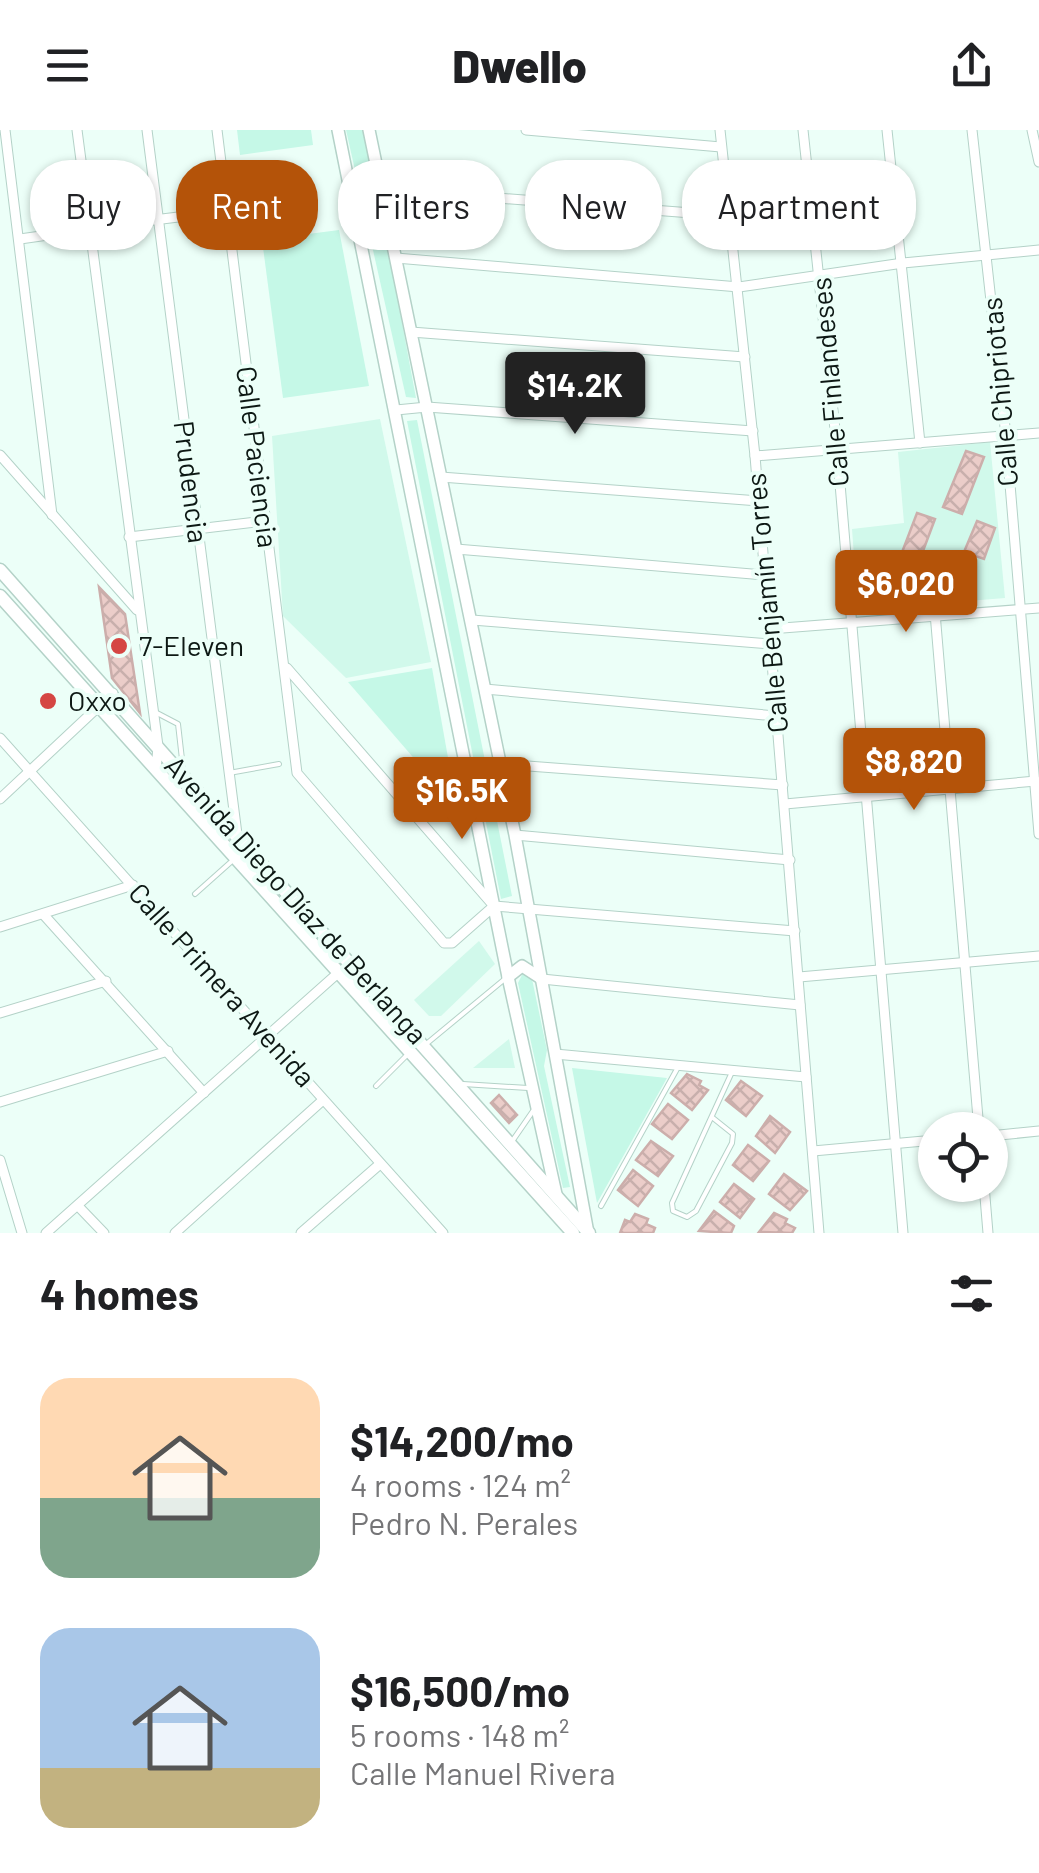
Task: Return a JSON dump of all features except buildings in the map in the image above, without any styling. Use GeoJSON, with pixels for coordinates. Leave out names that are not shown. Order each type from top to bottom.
{"type":"FeatureCollection","features":[{"type":"Feature","properties":{"kind":"main road","name":"Avenida Diego Díaz de Berlanga"},"geometry":{"type":"LineString","coordinates":[[0,570],[588,1233]]}},
{"type":"Feature","properties":{"kind":"main road","name":"Avenida Diego Díaz de Berlanga"},"geometry":{"type":"LineString","coordinates":[[0,596],[561,1226],[572,1233]]}},
{"type":"Feature","properties":{"kind":"street"},"geometry":{"type":"LineString","coordinates":[[5,130],[52,515]]}},
{"type":"Feature","properties":{"kind":"street"},"geometry":{"type":"LineString","coordinates":[[77,130],[81,160]]}},
{"type":"Feature","properties":{"kind":"street","name":"Prudencia"},"geometry":{"type":"LineString","coordinates":[[146,130],[237,834]]}},
{"type":"Feature","properties":{"kind":"street","name":"Calle Paciencia"},"geometry":{"type":"LineString","coordinates":[[217,130],[221,160]]}},
{"type":"Feature","properties":{"kind":"street"},"geometry":{"type":"LineString","coordinates":[[338,130],[561,1226]]}},
{"type":"Feature","properties":{"kind":"street"},"geometry":{"type":"LineString","coordinates":[[369,130],[376,160]]}},
{"type":"Feature","properties":{"kind":"street"},"geometry":{"type":"LineString","coordinates":[[526,130],[722,146]]}},
{"type":"Feature","properties":{"kind":"street","name":"Calle Benjamín Torres"},"geometry":{"type":"LineString","coordinates":[[720,130],[724,160]]}},
{"type":"Feature","properties":{"kind":"street","name":"Calle Finlandeses"},"geometry":{"type":"LineString","coordinates":[[803,130],[837,448],[903,1233]]}},
{"type":"Feature","properties":{"kind":"street"},"geometry":{"type":"LineString","coordinates":[[888,130],[920,442]]}},
{"type":"Feature","properties":{"kind":"street","name":"Calle Chipriotas"},"geometry":{"type":"LineString","coordinates":[[972,130],[1006,436],[1024,697],[1037,781],[1039,834]]}},
{"type":"Feature","properties":{"kind":"street"},"geometry":{"type":"LineString","coordinates":[[1032,130],[1039,162]]}},
{"type":"Feature","properties":{"kind":"street"},"geometry":{"type":"LineString","coordinates":[[505,198],[682,212]]}},
{"type":"Feature","properties":{"kind":"street"},"geometry":{"type":"LineString","coordinates":[[158,219],[176,217]]}},
{"type":"Feature","properties":{"kind":"street"},"geometry":{"type":"LineString","coordinates":[[20,240],[30,238]]}},
{"type":"Feature","properties":{"kind":"street"},"geometry":{"type":"LineString","coordinates":[[92,250],[154,712],[156,771]]}},
{"type":"Feature","properties":{"kind":"street","name":"Calle Paciencia"},"geometry":{"type":"LineString","coordinates":[[232,250],[264,521],[302,782],[444,943],[455,941],[495,907]]}},
{"type":"Feature","properties":{"kind":"street"},"geometry":{"type":"LineString","coordinates":[[394,250],[515,835],[588,1233]]}},
{"type":"Feature","properties":{"kind":"street","name":"Calle Benjamín Torres"},"geometry":{"type":"LineString","coordinates":[[734,250],[753,430],[819,1233]]}},
{"type":"Feature","properties":{"kind":"street"},"geometry":{"type":"LineString","coordinates":[[396,258],[739,287],[903,262],[1039,250]]}},
{"type":"Feature","properties":{"kind":"street"},"geometry":{"type":"LineString","coordinates":[[411,332],[746,356]]}},
{"type":"Feature","properties":{"kind":"street"},"geometry":{"type":"LineString","coordinates":[[396,410],[427,407],[753,430]]}},
{"type":"Feature","properties":{"kind":"street"},"geometry":{"type":"LineString","coordinates":[[755,456],[1039,434]]}},
{"type":"Feature","properties":{"kind":"street"},"geometry":{"type":"LineString","coordinates":[[0,455],[139,612]]}},
{"type":"Feature","properties":{"kind":"street"},"geometry":{"type":"LineString","coordinates":[[441,477],[759,501]]}},
{"type":"Feature","properties":{"kind":"street"},"geometry":{"type":"LineString","coordinates":[[128,537],[264,521]]}},
{"type":"Feature","properties":{"kind":"street"},"geometry":{"type":"LineString","coordinates":[[456,548],[765,574]]}},
{"type":"Feature","properties":{"kind":"street"},"geometry":{"type":"LineString","coordinates":[[770,629],[935,613],[1039,608]]}},
{"type":"Feature","properties":{"kind":"street"},"geometry":{"type":"LineString","coordinates":[[935,613],[978,1112]]}},
{"type":"Feature","properties":{"kind":"street"},"geometry":{"type":"LineString","coordinates":[[472,620],[770,644]]}},
{"type":"Feature","properties":{"kind":"street"},"geometry":{"type":"LineString","coordinates":[[285,666],[495,907],[795,930]]}},
{"type":"Feature","properties":{"kind":"street"},"geometry":{"type":"LineString","coordinates":[[485,688],[776,716]]}},
{"type":"Feature","properties":{"kind":"street"},"geometry":{"type":"LineString","coordinates":[[0,799],[113,693]]}},
{"type":"Feature","properties":{"kind":"street"},"geometry":{"type":"LineString","coordinates":[[1024,697],[1039,696]]}},
{"type":"Feature","properties":{"kind":"street","name":"Calle Primera Avenida"},"geometry":{"type":"LineString","coordinates":[[0,738],[437,1231]]}},
{"type":"Feature","properties":{"kind":"street"},"geometry":{"type":"LineString","coordinates":[[500,764],[783,785]]}},
{"type":"Feature","properties":{"kind":"street"},"geometry":{"type":"LineString","coordinates":[[785,804],[1037,781]]}},
{"type":"Feature","properties":{"kind":"street"},"geometry":{"type":"LineString","coordinates":[[515,835],[790,860]]}},
{"type":"Feature","properties":{"kind":"street"},"geometry":{"type":"LineString","coordinates":[[0,927],[133,885]]}},
{"type":"Feature","properties":{"kind":"street"},"geometry":{"type":"LineString","coordinates":[[43,914],[204,1093]]}},
{"type":"Feature","properties":{"kind":"street"},"geometry":{"type":"LineString","coordinates":[[799,976],[1039,956]]}},
{"type":"Feature","properties":{"kind":"street"},"geometry":{"type":"LineString","coordinates":[[508,977],[522,966],[542,980],[800,1004]]}},
{"type":"Feature","properties":{"kind":"street"},"geometry":{"type":"LineString","coordinates":[[46,1233],[338,974]]}},
{"type":"Feature","properties":{"kind":"street"},"geometry":{"type":"LineString","coordinates":[[0,1013],[106,981]]}},
{"type":"Feature","properties":{"kind":"street"},"geometry":{"type":"LineString","coordinates":[[0,1102],[168,1052]]}},
{"type":"Feature","properties":{"kind":"street"},"geometry":{"type":"LineString","coordinates":[[555,1054],[677,1069],[806,1077]]}},
{"type":"Feature","properties":{"kind":"street"},"geometry":{"type":"LineString","coordinates":[[174,1233],[323,1100]]}},
{"type":"Feature","properties":{"kind":"street"},"geometry":{"type":"LineString","coordinates":[[1008,1134],[1039,1131]]}},
{"type":"Feature","properties":{"kind":"street"},"geometry":{"type":"LineString","coordinates":[[813,1151],[918,1142]]}},
{"type":"Feature","properties":{"kind":"street"},"geometry":{"type":"LineString","coordinates":[[0,1160],[5,1191],[22,1233]]}},
{"type":"Feature","properties":{"kind":"street"},"geometry":{"type":"LineString","coordinates":[[301,1233],[380,1164]]}},
{"type":"Feature","properties":{"kind":"street"},"geometry":{"type":"LineString","coordinates":[[985,1202],[988,1233]]}},
{"type":"Feature","properties":{"kind":"street"},"geometry":{"type":"LineString","coordinates":[[78,1206],[104,1233]]}},
{"type":"Feature","properties":{"kind":"lane"},"geometry":{"type":"LineString","coordinates":[[154,712],[178,724],[183,773]]}},
{"type":"Feature","properties":{"kind":"lane"},"geometry":{"type":"LineString","coordinates":[[230,773],[278,764]]}},
{"type":"Feature","properties":{"kind":"lane"},"geometry":{"type":"LineString","coordinates":[[195,894],[235,859]]}},
{"type":"Feature","properties":{"kind":"lane"},"geometry":{"type":"LineString","coordinates":[[425,1045],[508,977]]}},
{"type":"Feature","properties":{"kind":"lane"},"geometry":{"type":"LineString","coordinates":[[376,1086],[410,1052]]}},
{"type":"Feature","properties":{"kind":"lane"},"geometry":{"type":"LineString","coordinates":[[601,1206],[677,1069]]}},
{"type":"Feature","properties":{"kind":"lane"},"geometry":{"type":"LineString","coordinates":[[713,1118],[732,1134],[732,1143],[696,1211],[687,1217],[673,1211],[672,1203],[733,1072]]}},
{"type":"Feature","properties":{"kind":"lane"},"geometry":{"type":"LineString","coordinates":[[458,1084],[534,1088]]}},
{"type":"Feature","properties":{"kind":"lane"},"geometry":{"type":"LineString","coordinates":[[510,1144],[537,1104]]}},
{"type":"Feature","properties":{"kind":"shaded area"},"geometry":{"type":"Polygon","coordinates":[[[237,130],[311,130],[313,145],[240,155],[237,130]]]}},
{"type":"Feature","properties":{"kind":"shaded area"},"geometry":{"type":"Polygon","coordinates":[[[346,130],[366,130],[372,160],[353,160],[346,130]]]}},
{"type":"Feature","properties":{"kind":"shaded area"},"geometry":{"type":"Polygon","coordinates":[[[338,230],[338,250],[343,250],[369,386],[283,398],[263,250],[318,250],[318,233],[338,230]]]}},
{"type":"Feature","properties":{"kind":"shaded area"},"geometry":{"type":"Polygon","coordinates":[[[373,250],[388,250],[416,398],[406,397],[373,250]]]}},
{"type":"Feature","properties":{"kind":"shaded area"},"geometry":{"type":"Polygon","coordinates":[[[380,419],[431,662],[346,678],[283,616],[272,436],[380,419]]]}},
{"type":"Feature","properties":{"kind":"shaded area"},"geometry":{"type":"Polygon","coordinates":[[[417,420],[512,896],[501,899],[407,421],[417,420]]]}},
{"type":"Feature","properties":{"kind":"shaded area"},"geometry":{"type":"Polygon","coordinates":[[[990,442],[1005,598],[858,610],[852,529],[904,523],[898,452],[990,442]]]}},
{"type":"Feature","properties":{"kind":"shaded area"},"geometry":{"type":"Polygon","coordinates":[[[432,668],[457,808],[348,682],[432,668]]]}},
{"type":"Feature","properties":{"kind":"shaded area"},"geometry":{"type":"Polygon","coordinates":[[[479,941],[495,964],[441,1016],[429,1016],[414,1000],[479,941]]]}},
{"type":"Feature","properties":{"kind":"shaded area"},"geometry":{"type":"Polygon","coordinates":[[[523,973],[532,979],[547,1050],[544,1066],[570,1187],[563,1188],[518,983],[523,973]]]}},
{"type":"Feature","properties":{"kind":"shaded area"},"geometry":{"type":"Polygon","coordinates":[[[509,1039],[515,1068],[473,1068],[509,1039]]]}},
{"type":"Feature","properties":{"kind":"shaded area"},"geometry":{"type":"Polygon","coordinates":[[[572,1068],[667,1078],[597,1203],[572,1068]]]}},
{"type":"Feature","properties":{"kind":"place","name":"7-Eleven"},"geometry":{"type":"Point","coordinates":[119,646]}},
{"type":"Feature","properties":{"kind":"place","name":"Oxxo"},"geometry":{"type":"Point","coordinates":[48,701]}}]}
